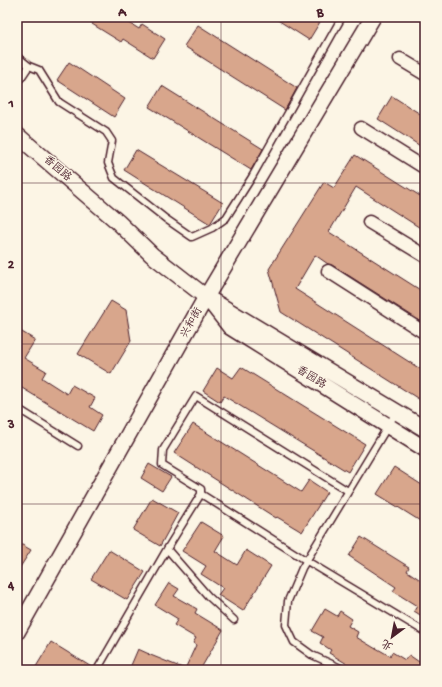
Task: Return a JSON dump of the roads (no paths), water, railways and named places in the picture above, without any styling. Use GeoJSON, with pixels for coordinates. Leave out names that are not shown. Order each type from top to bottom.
{"type":"FeatureCollection","features":[{"type":"Feature","properties":{"kind":"street","name":"兴和街"},"geometry":{"type":"LineString","coordinates":[[17,632],[206,297],[373,17]]}},
{"type":"Feature","properties":{"kind":"street"},"geometry":{"type":"LineString","coordinates":[[400,59],[425,74]]}},
{"type":"Feature","properties":{"kind":"street"},"geometry":{"type":"LineString","coordinates":[[361,128],[425,168]]}},
{"type":"Feature","properties":{"kind":"street","name":"香园路"},"geometry":{"type":"LineString","coordinates":[[17,135],[118,222],[152,254],[206,297],[425,429]]}},
{"type":"Feature","properties":{"kind":"street"},"geometry":{"type":"LineString","coordinates":[[369,222],[425,256]]}},
{"type":"Feature","properties":{"kind":"street"},"geometry":{"type":"LineString","coordinates":[[328,271],[425,333]]}},
{"type":"Feature","properties":{"kind":"street","name":"香园路"},"geometry":{"type":"LineString","coordinates":[[206,297],[230,327],[425,449]]}},
{"type":"Feature","properties":{"kind":"lane"},"geometry":{"type":"LineString","coordinates":[[17,58],[29,66],[39,70],[59,102],[106,132],[112,141],[108,163],[114,178],[166,219],[192,237],[212,228],[226,218],[252,177],[342,17]]}},
{"type":"Feature","properties":{"kind":"lane"},"geometry":{"type":"LineString","coordinates":[[21,78],[29,66]]}},
{"type":"Feature","properties":{"kind":"lane"},"geometry":{"type":"LineString","coordinates":[[97,670],[167,549],[201,494],[201,489],[162,465],[163,450],[196,396],[348,491]]}},
{"type":"Feature","properties":{"kind":"lane"},"geometry":{"type":"LineString","coordinates":[[17,408],[78,446]]}},
{"type":"Feature","properties":{"kind":"lane"},"geometry":{"type":"LineString","coordinates":[[345,670],[312,655],[294,642],[286,626],[288,601],[302,568],[397,411]]}},
{"type":"Feature","properties":{"kind":"lane"},"geometry":{"type":"LineString","coordinates":[[201,494],[307,561],[425,632]]}},
{"type":"Feature","properties":{"kind":"lane"},"geometry":{"type":"LineString","coordinates":[[167,549],[208,596],[234,620]]}}]}
